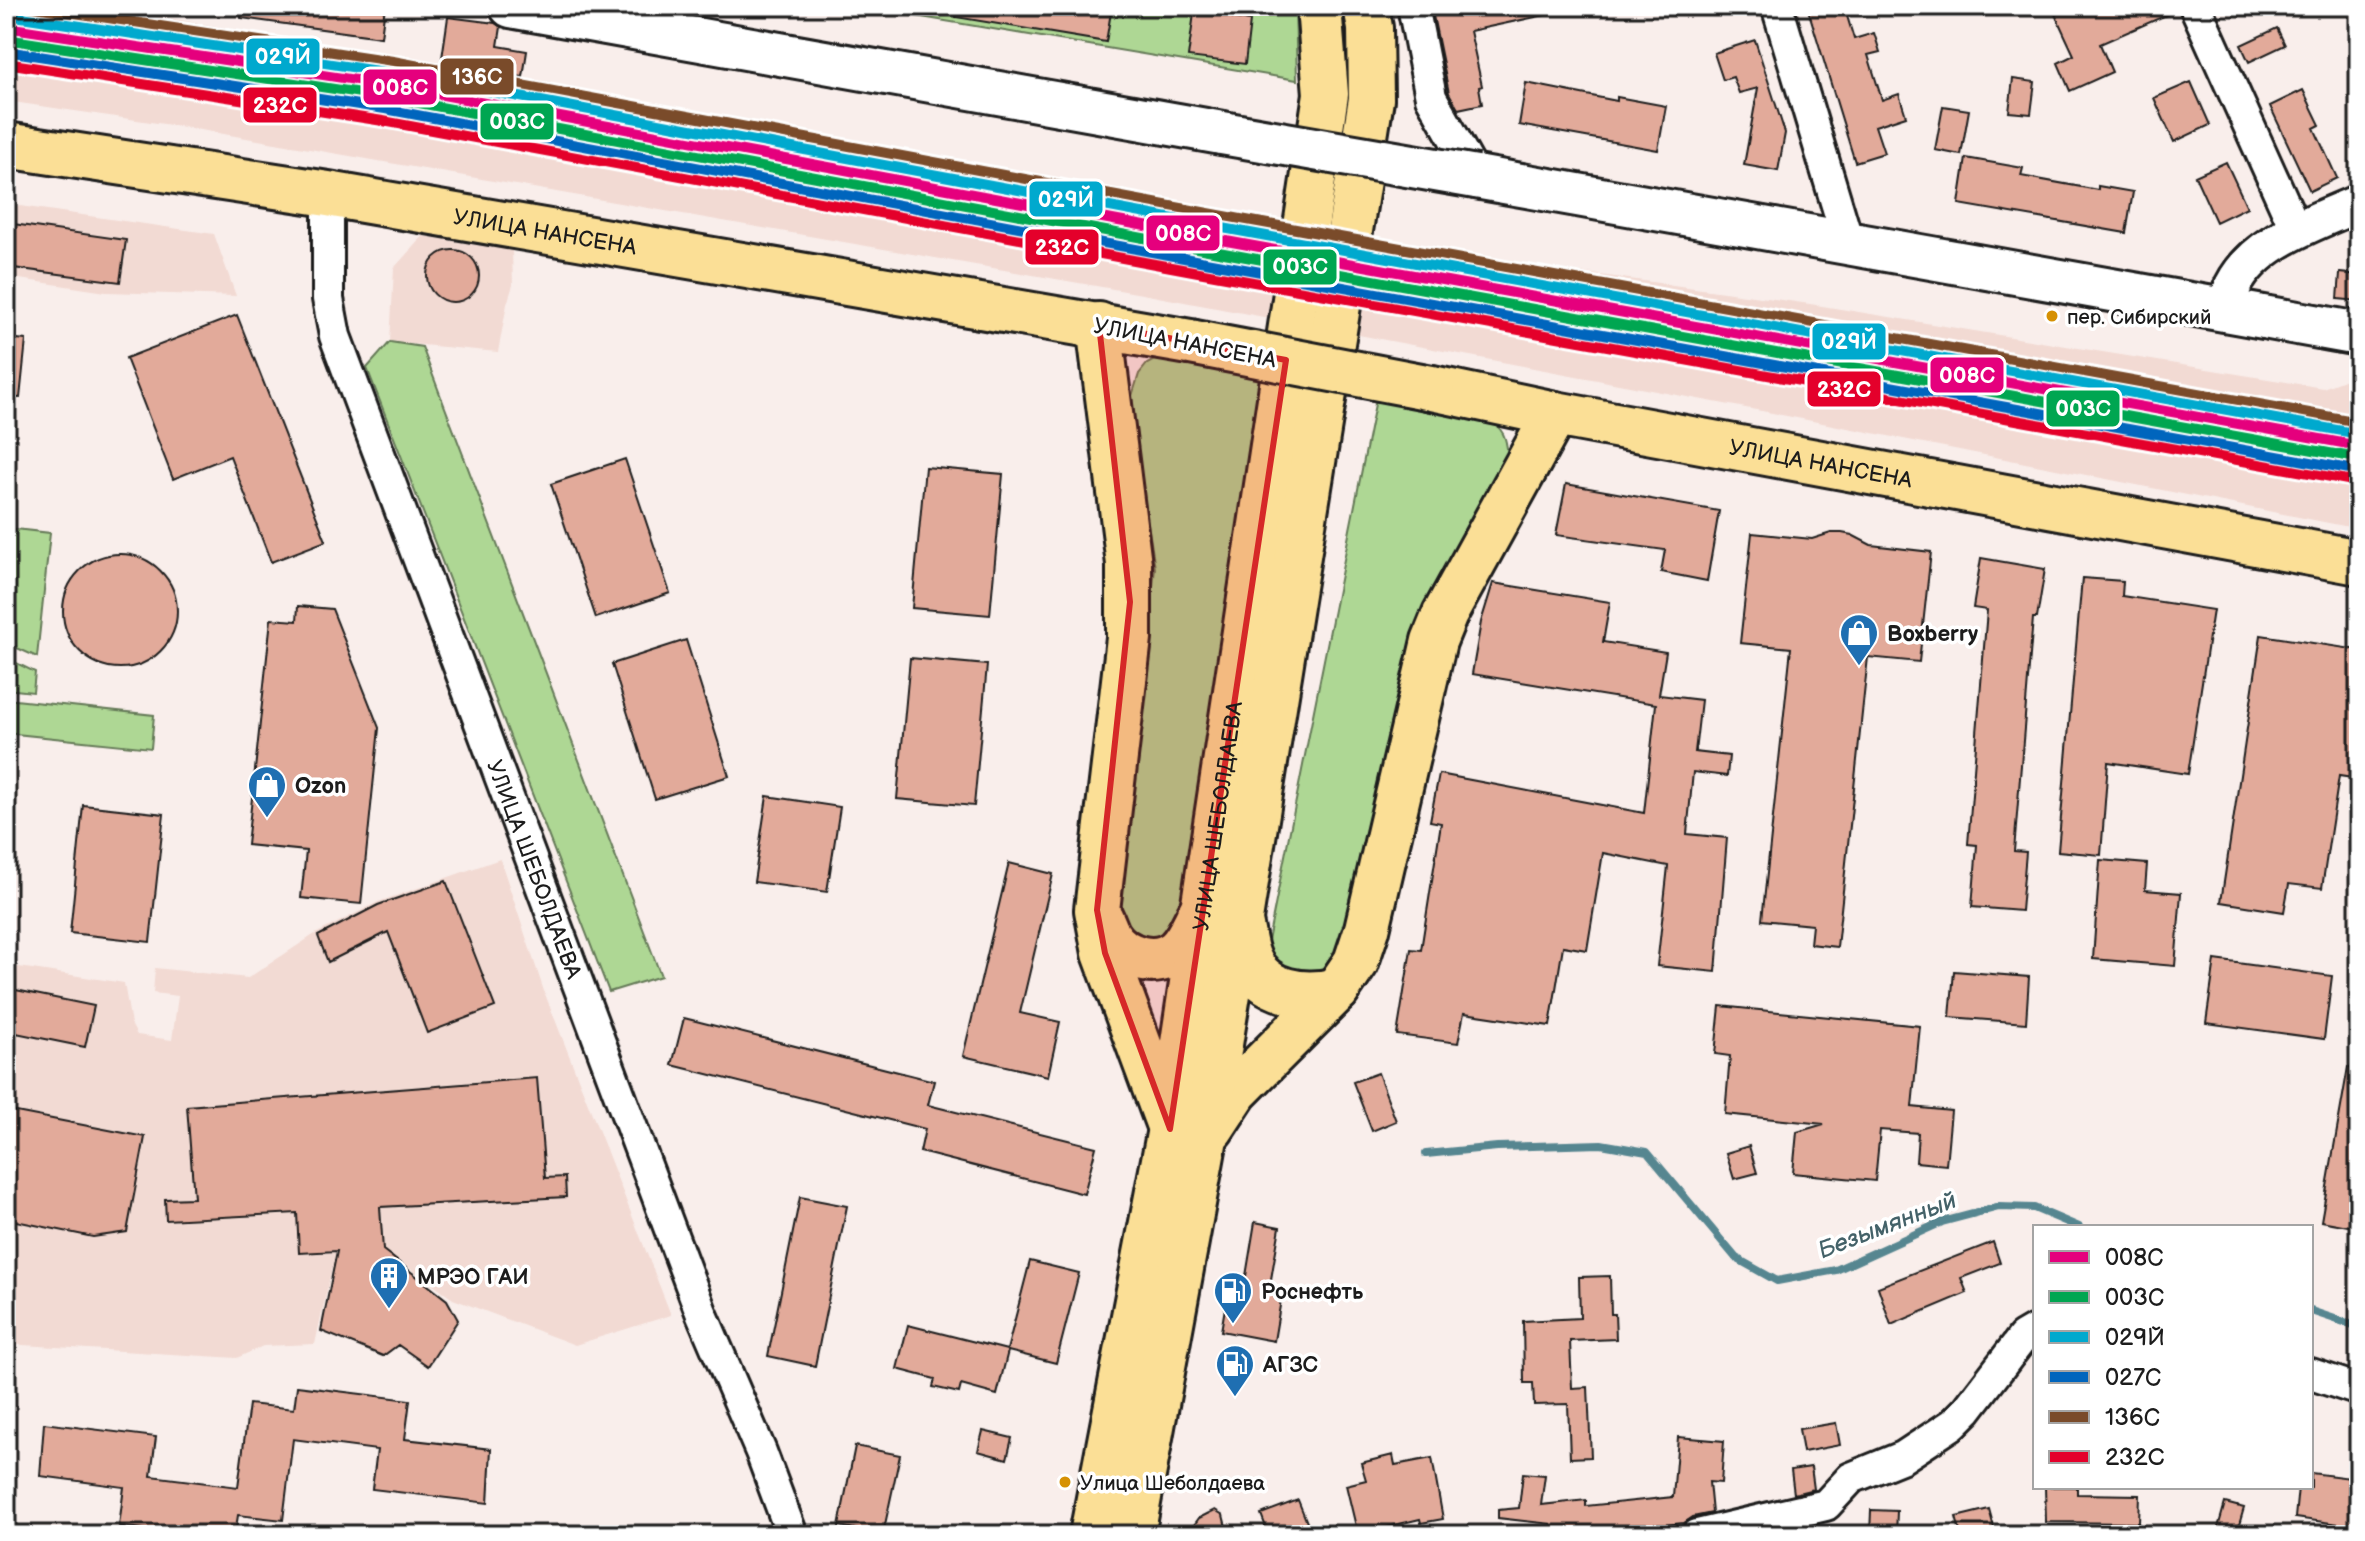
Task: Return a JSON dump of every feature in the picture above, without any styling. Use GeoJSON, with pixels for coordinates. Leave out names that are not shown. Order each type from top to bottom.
{"type":"FeatureCollection","features":[{"type":"Feature","properties":{"kind":"main road"},"geometry":{"type":"LineString","coordinates":[[511,6],[2359,334]]}},
{"type":"Feature","properties":{"kind":"main road","name":"УЛИЦА ШЕБОЛДАЕВА"},"geometry":{"type":"LineString","coordinates":[[1132,1535],[1220,913],[1326,94],[1319,6]]}},
{"type":"Feature","properties":{"kind":"main road","name":"УЛИЦА ШЕБОЛДАЕВА"},"geometry":{"type":"LineString","coordinates":[[1220,913],[1371,99],[1370,28],[1366,6]]}},
{"type":"Feature","properties":{"kind":"main road","name":"УЛИЦА НАНСЕНА"},"geometry":{"type":"LineString","coordinates":[[6,145],[328,194],[1099,325],[1555,414],[2359,562]]}},
{"type":"Feature","properties":{"kind":"main road"},"geometry":{"type":"LineString","coordinates":[[1099,325],[1129,564],[1130,602],[1129,638],[1097,910],[1105,953],[1188,1133],[1236,1091],[1337,990],[1356,962],[1367,929],[1434,641],[1445,614],[1555,414]]}},
{"type":"Feature","properties":{"kind":"main road"},"geometry":{"type":"LineString","coordinates":[[1097,910],[1109,938],[1124,953],[1144,960],[1160,959],[1176,952],[1220,913],[1264,980],[1290,993],[1316,995],[1337,990]]}},
{"type":"Feature","properties":{"kind":"main road","name":"УЛИЦА ШЕБОЛДАЕВА"},"geometry":{"type":"LineString","coordinates":[[1092,1535],[1188,1133]]}},
{"type":"Feature","properties":{"kind":"street"},"geometry":{"type":"LineString","coordinates":[[1413,6],[1431,97],[1476,177]]}},
{"type":"Feature","properties":{"kind":"street"},"geometry":{"type":"LineString","coordinates":[[1777,6],[1848,242]]}},
{"type":"Feature","properties":{"kind":"street"},"geometry":{"type":"LineString","coordinates":[[2195,6],[2296,230]]}},
{"type":"Feature","properties":{"kind":"street","name":"УЛИЦА ШЕБОЛДАЕВА"},"geometry":{"type":"LineString","coordinates":[[328,194],[328,299],[335,336],[701,1312],[761,1452],[792,1535]]}},
{"type":"Feature","properties":{"kind":"street"},"geometry":{"type":"LineString","coordinates":[[2227,311],[2232,288],[2246,267],[2296,230],[2359,203]]}},
{"type":"Feature","properties":{"kind":"street"},"geometry":{"type":"LineString","coordinates":[[1697,1535],[1826,1505],[1851,1478],[1903,1457],[1953,1424],[2023,1337],[2033,1331]]}},
{"type":"Feature","properties":{"kind":"street"},"geometry":{"type":"LineString","coordinates":[[2313,1375],[2359,1390]]}},
{"type":"Feature","properties":{"kind":"highlighted area"},"geometry":{"type":"Polygon","coordinates":[[[1099,325],[1286,360],[1170,1129],[1105,953],[1097,910],[1130,602],[1099,325]]]}},
{"type":"Feature","properties":{"kind":"shaded area"},"geometry":{"type":"Polygon","coordinates":[[[6,6],[100,6],[377,54],[684,125],[1195,206],[1448,254],[1810,304],[2323,388],[2359,374],[2359,529],[1767,412],[1142,294],[178,126],[6,101],[6,6]]]}},
{"type":"Feature","properties":{"kind":"shaded area"},"geometry":{"type":"Polygon","coordinates":[[[6,204],[214,234],[236,296],[106,292],[6,277],[6,204]]]}},
{"type":"Feature","properties":{"kind":"shaded area"},"geometry":{"type":"Polygon","coordinates":[[[423,236],[512,250],[513,285],[498,352],[390,342],[394,268],[423,236]]]}},
{"type":"Feature","properties":{"kind":"shaded area"},"geometry":{"type":"Polygon","coordinates":[[[500,859],[545,994],[671,1315],[575,1345],[453,1299],[395,1258],[362,1280],[332,1268],[315,1344],[263,1346],[237,1358],[6,1344],[6,965],[124,983],[131,1024],[137,1035],[172,1040],[178,996],[153,993],[155,968],[248,978],[315,934],[378,902],[500,859]]]}},
{"type":"Feature","properties":{"kind":"green space"},"geometry":{"type":"Polygon","coordinates":[[[856,6],[1295,6],[1297,80],[856,6]]]}},
{"type":"Feature","properties":{"kind":"green space"},"geometry":{"type":"Polygon","coordinates":[[[390,342],[422,347],[661,976],[609,992],[367,368],[390,342]]]}},
{"type":"Feature","properties":{"kind":"green space"},"geometry":{"type":"Polygon","coordinates":[[[1158,358],[1278,381],[1182,928],[1137,948],[1118,908],[1155,568],[1133,428],[1132,396],[1139,374],[1147,364],[1158,358]]]}},
{"type":"Feature","properties":{"kind":"green space"},"geometry":{"type":"Polygon","coordinates":[[[1376,399],[1484,419],[1501,431],[1508,458],[1343,951],[1325,975],[1282,977],[1267,946],[1376,399]]]}},
{"type":"Feature","properties":{"kind":"green space"},"geometry":{"type":"Polygon","coordinates":[[[6,528],[50,533],[37,657],[6,643],[6,528]]]}},
{"type":"Feature","properties":{"kind":"green space"},"geometry":{"type":"Polygon","coordinates":[[[6,658],[35,672],[33,692],[6,689],[6,658]]]}},
{"type":"Feature","properties":{"kind":"green space"},"geometry":{"type":"Polygon","coordinates":[[[6,699],[154,715],[151,748],[6,733],[6,699]]]}},
{"type":"Feature","properties":{"kind":"building"},"geometry":{"type":"Polygon","coordinates":[[[241,6],[385,6],[381,37],[241,18],[241,6]]]}},
{"type":"Feature","properties":{"kind":"building"},"geometry":{"type":"Polygon","coordinates":[[[957,6],[1112,6],[1106,42],[956,17],[957,6]]]}},
{"type":"Feature","properties":{"kind":"building"},"geometry":{"type":"Polygon","coordinates":[[[1195,6],[1232,6],[1233,18],[1250,21],[1245,64],[1188,57],[1195,6]]]}},
{"type":"Feature","properties":{"kind":"building"},"geometry":{"type":"Polygon","coordinates":[[[1431,6],[1544,6],[1545,15],[1470,31],[1482,86],[1479,87],[1482,104],[1458,109],[1449,93],[1431,6]]]}},
{"type":"Feature","properties":{"kind":"building"},"geometry":{"type":"Polygon","coordinates":[[[1807,6],[1844,6],[1854,39],[1874,33],[1880,52],[1868,55],[1882,100],[1899,94],[1906,116],[1875,126],[1884,153],[1855,162],[1807,6]]]}},
{"type":"Feature","properties":{"kind":"building"},"geometry":{"type":"Polygon","coordinates":[[[2067,6],[2177,6],[2178,10],[2100,44],[2112,72],[2070,91],[2058,63],[2074,55],[2054,12],[2067,6]]]}},
{"type":"Feature","properties":{"kind":"building"},"geometry":{"type":"Polygon","coordinates":[[[448,17],[495,23],[501,27],[498,46],[527,51],[523,77],[441,65],[448,17]]]}},
{"type":"Feature","properties":{"kind":"building"},"geometry":{"type":"Polygon","coordinates":[[[2277,28],[2285,45],[2249,62],[2241,45],[2277,28]]]}},
{"type":"Feature","properties":{"kind":"building"},"geometry":{"type":"Polygon","coordinates":[[[1755,40],[1785,133],[1778,171],[1744,165],[1758,88],[1739,93],[1733,77],[1723,80],[1714,53],[1755,40]]]}},
{"type":"Feature","properties":{"kind":"building"},"geometry":{"type":"Polygon","coordinates":[[[2013,79],[2035,82],[2031,114],[2009,112],[2013,79]]]}},
{"type":"Feature","properties":{"kind":"building"},"geometry":{"type":"Polygon","coordinates":[[[2191,82],[2210,125],[2174,142],[2154,98],[2191,82]]]}},
{"type":"Feature","properties":{"kind":"building"},"geometry":{"type":"Polygon","coordinates":[[[1526,83],[1617,101],[1617,97],[1666,106],[1658,150],[1519,125],[1526,83]]]}},
{"type":"Feature","properties":{"kind":"building"},"geometry":{"type":"Polygon","coordinates":[[[2303,90],[2320,125],[2314,128],[2337,178],[2310,191],[2270,106],[2303,90]]]}},
{"type":"Feature","properties":{"kind":"building"},"geometry":{"type":"Polygon","coordinates":[[[1943,106],[1969,110],[1961,155],[1935,150],[1943,106]]]}},
{"type":"Feature","properties":{"kind":"building"},"geometry":{"type":"Polygon","coordinates":[[[1966,158],[2023,168],[2021,176],[2098,190],[2098,186],[2133,192],[2126,233],[1959,204],[1966,158]]]}},
{"type":"Feature","properties":{"kind":"building"},"geometry":{"type":"Polygon","coordinates":[[[2226,162],[2247,207],[2216,222],[2195,176],[2226,162]]]}},
{"type":"Feature","properties":{"kind":"building"},"geometry":{"type":"Polygon","coordinates":[[[6,223],[126,240],[120,282],[6,267],[6,223]]]}},
{"type":"Feature","properties":{"kind":"building"},"geometry":{"type":"Polygon","coordinates":[[[453,250],[471,258],[479,276],[471,294],[453,302],[435,294],[427,276],[435,258],[453,250]]]}},
{"type":"Feature","properties":{"kind":"building"},"geometry":{"type":"Polygon","coordinates":[[[2340,273],[2359,275],[2359,301],[2338,299],[2340,273]]]}},
{"type":"Feature","properties":{"kind":"building"},"geometry":{"type":"Polygon","coordinates":[[[237,315],[326,541],[271,562],[230,456],[173,479],[126,358],[237,315]]]}},
{"type":"Feature","properties":{"kind":"building"},"geometry":{"type":"Polygon","coordinates":[[[6,338],[26,340],[20,398],[6,397],[6,338]]]}},
{"type":"Feature","properties":{"kind":"building"},"geometry":{"type":"Polygon","coordinates":[[[625,459],[670,593],[596,618],[551,484],[625,459]]]}},
{"type":"Feature","properties":{"kind":"building"},"geometry":{"type":"Polygon","coordinates":[[[925,467],[1003,474],[990,615],[912,608],[925,467]]]}},
{"type":"Feature","properties":{"kind":"building"},"geometry":{"type":"Polygon","coordinates":[[[1566,484],[1719,511],[1707,581],[1661,572],[1665,550],[1556,535],[1566,484]]]}},
{"type":"Feature","properties":{"kind":"building"},"geometry":{"type":"Polygon","coordinates":[[[1752,533],[1812,539],[1842,533],[1871,545],[1931,552],[1919,662],[1868,657],[1837,947],[1810,944],[1812,925],[1762,920],[1791,648],[1740,643],[1752,533]]]}},
{"type":"Feature","properties":{"kind":"building"},"geometry":{"type":"Polygon","coordinates":[[[120,554],[142,559],[160,571],[172,589],[177,611],[172,633],[160,651],[142,663],[120,668],[98,663],[80,651],[68,633],[63,611],[68,589],[80,571],[98,559],[120,554]]]}},
{"type":"Feature","properties":{"kind":"building"},"geometry":{"type":"Polygon","coordinates":[[[1981,558],[2045,569],[2037,618],[2033,618],[2014,851],[2026,852],[2021,911],[1972,907],[1977,845],[1968,844],[1987,610],[1973,608],[1981,558]]]}},
{"type":"Feature","properties":{"kind":"building"},"geometry":{"type":"Polygon","coordinates":[[[2082,578],[2123,581],[2122,596],[2213,610],[2188,774],[2108,762],[2101,855],[2058,851],[2082,578]]]}},
{"type":"Feature","properties":{"kind":"building"},"geometry":{"type":"Polygon","coordinates":[[[1493,583],[1610,602],[1603,642],[1666,652],[1659,695],[1701,700],[1695,752],[1729,756],[1727,776],[1693,772],[1687,834],[1727,838],[1716,972],[1657,966],[1668,866],[1603,853],[1587,950],[1563,946],[1550,1026],[1464,1013],[1458,1043],[1397,1035],[1411,949],[1421,950],[1441,823],[1430,821],[1439,774],[1644,813],[1656,704],[1472,674],[1481,622],[1493,583]]]}},
{"type":"Feature","properties":{"kind":"building"},"geometry":{"type":"Polygon","coordinates":[[[298,606],[332,609],[379,728],[361,904],[301,898],[306,851],[247,845],[271,619],[297,621],[298,606]]]}},
{"type":"Feature","properties":{"kind":"building"},"geometry":{"type":"Polygon","coordinates":[[[2261,635],[2359,650],[2359,779],[2339,776],[2322,888],[2289,884],[2284,912],[2221,902],[2261,635]]]}},
{"type":"Feature","properties":{"kind":"building"},"geometry":{"type":"Polygon","coordinates":[[[686,640],[729,776],[655,799],[612,664],[686,640]]]}},
{"type":"Feature","properties":{"kind":"building"},"geometry":{"type":"Polygon","coordinates":[[[910,658],[987,665],[974,806],[897,799],[910,658]]]}},
{"type":"Feature","properties":{"kind":"building"},"geometry":{"type":"Polygon","coordinates":[[[767,796],[840,807],[827,892],[754,882],[767,796]]]}},
{"type":"Feature","properties":{"kind":"building"},"geometry":{"type":"Polygon","coordinates":[[[83,805],[164,814],[150,942],[70,933],[83,805]]]}},
{"type":"Feature","properties":{"kind":"building"},"geometry":{"type":"Polygon","coordinates":[[[2100,860],[2147,864],[2145,890],[2181,893],[2175,966],[2093,959],[2100,860]]]}},
{"type":"Feature","properties":{"kind":"building"},"geometry":{"type":"Polygon","coordinates":[[[1009,863],[1053,874],[1020,1013],[1060,1022],[1048,1076],[963,1056],[1009,863]]]}},
{"type":"Feature","properties":{"kind":"building"},"geometry":{"type":"Polygon","coordinates":[[[446,881],[495,1007],[427,1033],[388,932],[328,962],[318,936],[378,905],[446,881]]]}},
{"type":"Feature","properties":{"kind":"building"},"geometry":{"type":"Polygon","coordinates":[[[2215,960],[2332,976],[2324,1039],[2206,1023],[2215,960]]]}},
{"type":"Feature","properties":{"kind":"building"},"geometry":{"type":"Polygon","coordinates":[[[1954,971],[2029,977],[2026,1023],[1950,1017],[1954,971]]]}},
{"type":"Feature","properties":{"kind":"building"},"geometry":{"type":"Polygon","coordinates":[[[6,988],[94,1006],[85,1047],[6,1031],[6,988]]]}},
{"type":"Feature","properties":{"kind":"building"},"geometry":{"type":"Polygon","coordinates":[[[1720,1006],[1920,1026],[1912,1107],[1951,1111],[1946,1165],[1916,1162],[1918,1133],[1880,1130],[1875,1181],[1793,1173],[1797,1132],[1824,1124],[1725,1114],[1730,1056],[1715,1054],[1720,1006]]]}},
{"type":"Feature","properties":{"kind":"building"},"geometry":{"type":"Polygon","coordinates":[[[684,1018],[934,1081],[928,1105],[1096,1147],[1084,1194],[920,1152],[925,1129],[672,1065],[684,1018]]]}},
{"type":"Feature","properties":{"kind":"building"},"geometry":{"type":"Polygon","coordinates":[[[2348,1067],[2359,1068],[2359,1228],[2321,1221],[2348,1067]]]}},
{"type":"Feature","properties":{"kind":"building"},"geometry":{"type":"Polygon","coordinates":[[[1378,1073],[1396,1121],[1372,1131],[1353,1082],[1378,1073]]]}},
{"type":"Feature","properties":{"kind":"building"},"geometry":{"type":"Polygon","coordinates":[[[537,1078],[545,1178],[565,1177],[566,1197],[380,1207],[383,1250],[447,1300],[458,1320],[428,1366],[398,1345],[383,1356],[321,1331],[337,1251],[299,1253],[297,1213],[166,1220],[165,1199],[194,1198],[187,1106],[537,1078]]]}},
{"type":"Feature","properties":{"kind":"building"},"geometry":{"type":"Polygon","coordinates":[[[6,1110],[145,1137],[127,1232],[93,1237],[6,1219],[6,1110]]]}},
{"type":"Feature","properties":{"kind":"building"},"geometry":{"type":"Polygon","coordinates":[[[1749,1146],[1757,1173],[1734,1179],[1726,1153],[1749,1146]]]}},
{"type":"Feature","properties":{"kind":"building"},"geometry":{"type":"Polygon","coordinates":[[[800,1197],[847,1206],[815,1366],[768,1356],[800,1197]]]}},
{"type":"Feature","properties":{"kind":"building"},"geometry":{"type":"Polygon","coordinates":[[[1255,1222],[1280,1227],[1270,1285],[1283,1288],[1274,1341],[1221,1331],[1230,1279],[1245,1282],[1255,1222]]]}},
{"type":"Feature","properties":{"kind":"building"},"geometry":{"type":"Polygon","coordinates":[[[1993,1242],[2000,1263],[1961,1278],[1967,1293],[1891,1325],[1878,1287],[1993,1242]]]}},
{"type":"Feature","properties":{"kind":"building"},"geometry":{"type":"Polygon","coordinates":[[[1030,1261],[1079,1273],[1056,1363],[1008,1351],[997,1395],[961,1385],[959,1393],[933,1387],[935,1379],[897,1369],[908,1325],[1007,1350],[1030,1261]]]}},
{"type":"Feature","properties":{"kind":"building"},"geometry":{"type":"Polygon","coordinates":[[[1610,1276],[1611,1314],[1615,1314],[1616,1339],[1570,1341],[1572,1388],[1588,1387],[1591,1457],[1570,1458],[1568,1404],[1534,1405],[1533,1383],[1524,1383],[1523,1321],[1580,1318],[1579,1277],[1610,1276]]]}},
{"type":"Feature","properties":{"kind":"building"},"geometry":{"type":"Polygon","coordinates":[[[297,1386],[410,1400],[405,1439],[491,1449],[488,1503],[372,1489],[377,1450],[293,1439],[283,1520],[238,1515],[235,1535],[193,1535],[119,1526],[124,1487],[40,1476],[44,1423],[156,1437],[151,1476],[238,1487],[249,1404],[294,1409],[297,1386]]]}},
{"type":"Feature","properties":{"kind":"building"},"geometry":{"type":"Polygon","coordinates":[[[1836,1423],[1840,1445],[1803,1452],[1799,1429],[1836,1423]]]}},
{"type":"Feature","properties":{"kind":"building"},"geometry":{"type":"Polygon","coordinates":[[[983,1431],[1012,1438],[1007,1459],[978,1451],[983,1431]]]}},
{"type":"Feature","properties":{"kind":"building"},"geometry":{"type":"Polygon","coordinates":[[[1678,1437],[1724,1441],[1721,1483],[1709,1482],[1712,1513],[1693,1517],[1684,1523],[1620,1530],[1620,1535],[1552,1535],[1551,1524],[1498,1518],[1498,1510],[1519,1508],[1523,1473],[1545,1475],[1541,1505],[1586,1500],[1586,1506],[1673,1497],[1678,1437]]]}},
{"type":"Feature","properties":{"kind":"building"},"geometry":{"type":"Polygon","coordinates":[[[855,1446],[900,1455],[883,1534],[839,1526],[855,1446]]]}},
{"type":"Feature","properties":{"kind":"building"},"geometry":{"type":"Polygon","coordinates":[[[1393,1455],[1395,1465],[1432,1458],[1443,1519],[1421,1523],[1420,1519],[1378,1529],[1379,1535],[1358,1535],[1346,1485],[1366,1480],[1361,1463],[1393,1455]]]}},
{"type":"Feature","properties":{"kind":"building"},"geometry":{"type":"Polygon","coordinates":[[[1811,1467],[1814,1489],[1794,1494],[1791,1470],[1811,1467]]]}},
{"type":"Feature","properties":{"kind":"building"},"geometry":{"type":"Polygon","coordinates":[[[2313,1473],[2359,1479],[2353,1526],[2295,1518],[2298,1489],[2313,1489],[2313,1473]]]}},
{"type":"Feature","properties":{"kind":"building"},"geometry":{"type":"Polygon","coordinates":[[[2045,1489],[2077,1489],[2077,1494],[2140,1495],[2139,1523],[2046,1522],[2045,1489]]]}},
{"type":"Feature","properties":{"kind":"building"},"geometry":{"type":"Polygon","coordinates":[[[1298,1500],[1312,1535],[1269,1535],[1261,1514],[1298,1500]]]}},
{"type":"Feature","properties":{"kind":"building"},"geometry":{"type":"Polygon","coordinates":[[[2225,1503],[2244,1508],[2236,1535],[2216,1535],[2225,1503]]]}},
{"type":"Feature","properties":{"kind":"building"},"geometry":{"type":"Polygon","coordinates":[[[1989,1509],[1996,1535],[1961,1535],[1956,1517],[1989,1509]]]}},
{"type":"Feature","properties":{"kind":"building"},"geometry":{"type":"Polygon","coordinates":[[[1215,1510],[1223,1515],[1228,1535],[1187,1535],[1199,1518],[1215,1510]]]}},
{"type":"Feature","properties":{"kind":"building"},"geometry":{"type":"Polygon","coordinates":[[[1871,1510],[1897,1511],[1896,1535],[1870,1535],[1871,1510]]]}},
{"type":"Feature","properties":{"kind":"building"},"geometry":{"type":"Polygon","coordinates":[[[1818,1525],[1819,1535],[1799,1535],[1798,1530],[1818,1525]]]}},
{"type":"Feature","properties":{"kind":"waterway","name":"Безымянный"},"geometry":{"type":"LineString","coordinates":[[1426,1154],[1497,1147],[1601,1144],[1647,1152],[1736,1258],[1777,1281],[1836,1270],[1942,1222],[1999,1207],[2034,1208],[2074,1225]]}},
{"type":"Feature","properties":{"kind":"waterway","name":"Безымянный"},"geometry":{"type":"LineString","coordinates":[[2313,1312],[2359,1327]]}},
{"type":"Feature","properties":{"kind":"transit line","name":"136С"},"geometry":{"type":"LineString","coordinates":[[28,6],[393,61],[2359,422]]}},
{"type":"Feature","properties":{"kind":"transit line","name":"029Й"},"geometry":{"type":"LineString","coordinates":[[8,15],[391,73],[1206,225],[2359,434]]}},
{"type":"Feature","properties":{"kind":"transit line","name":"008С"},"geometry":{"type":"LineString","coordinates":[[6,27],[389,85],[1204,237],[2359,446]]}},
{"type":"Feature","properties":{"kind":"transit line","name":"003С"},"geometry":{"type":"LineString","coordinates":[[6,39],[387,97],[1202,249],[2357,458]]}},
{"type":"Feature","properties":{"kind":"transit line","name":"027С"},"geometry":{"type":"LineString","coordinates":[[6,51],[385,109],[1200,261],[2355,470]]}},
{"type":"Feature","properties":{"kind":"transit line","name":"232C"},"geometry":{"type":"LineString","coordinates":[[6,63],[383,121],[2353,481]]}},
{"type":"Feature","properties":{"kind":"place","name":"пер. Сибирский"},"geometry":{"type":"Point","coordinates":[2052,316]}},
{"type":"Feature","properties":{"kind":"place","name":"Boxberry"},"geometry":{"type":"Point","coordinates":[1859,667]}},
{"type":"Feature","properties":{"kind":"place","name":"Ozon"},"geometry":{"type":"Point","coordinates":[267,819]}},
{"type":"Feature","properties":{"kind":"place","name":"МРЭО ГАИ"},"geometry":{"type":"Point","coordinates":[389,1310]}},
{"type":"Feature","properties":{"kind":"place","name":"Роснефть"},"geometry":{"type":"Point","coordinates":[1233,1325]}},
{"type":"Feature","properties":{"kind":"place","name":"АГЗС"},"geometry":{"type":"Point","coordinates":[1235,1398]}},
{"type":"Feature","properties":{"kind":"place","name":"Улица Шеболдаева"},"geometry":{"type":"Point","coordinates":[1065,1482]}}]}
